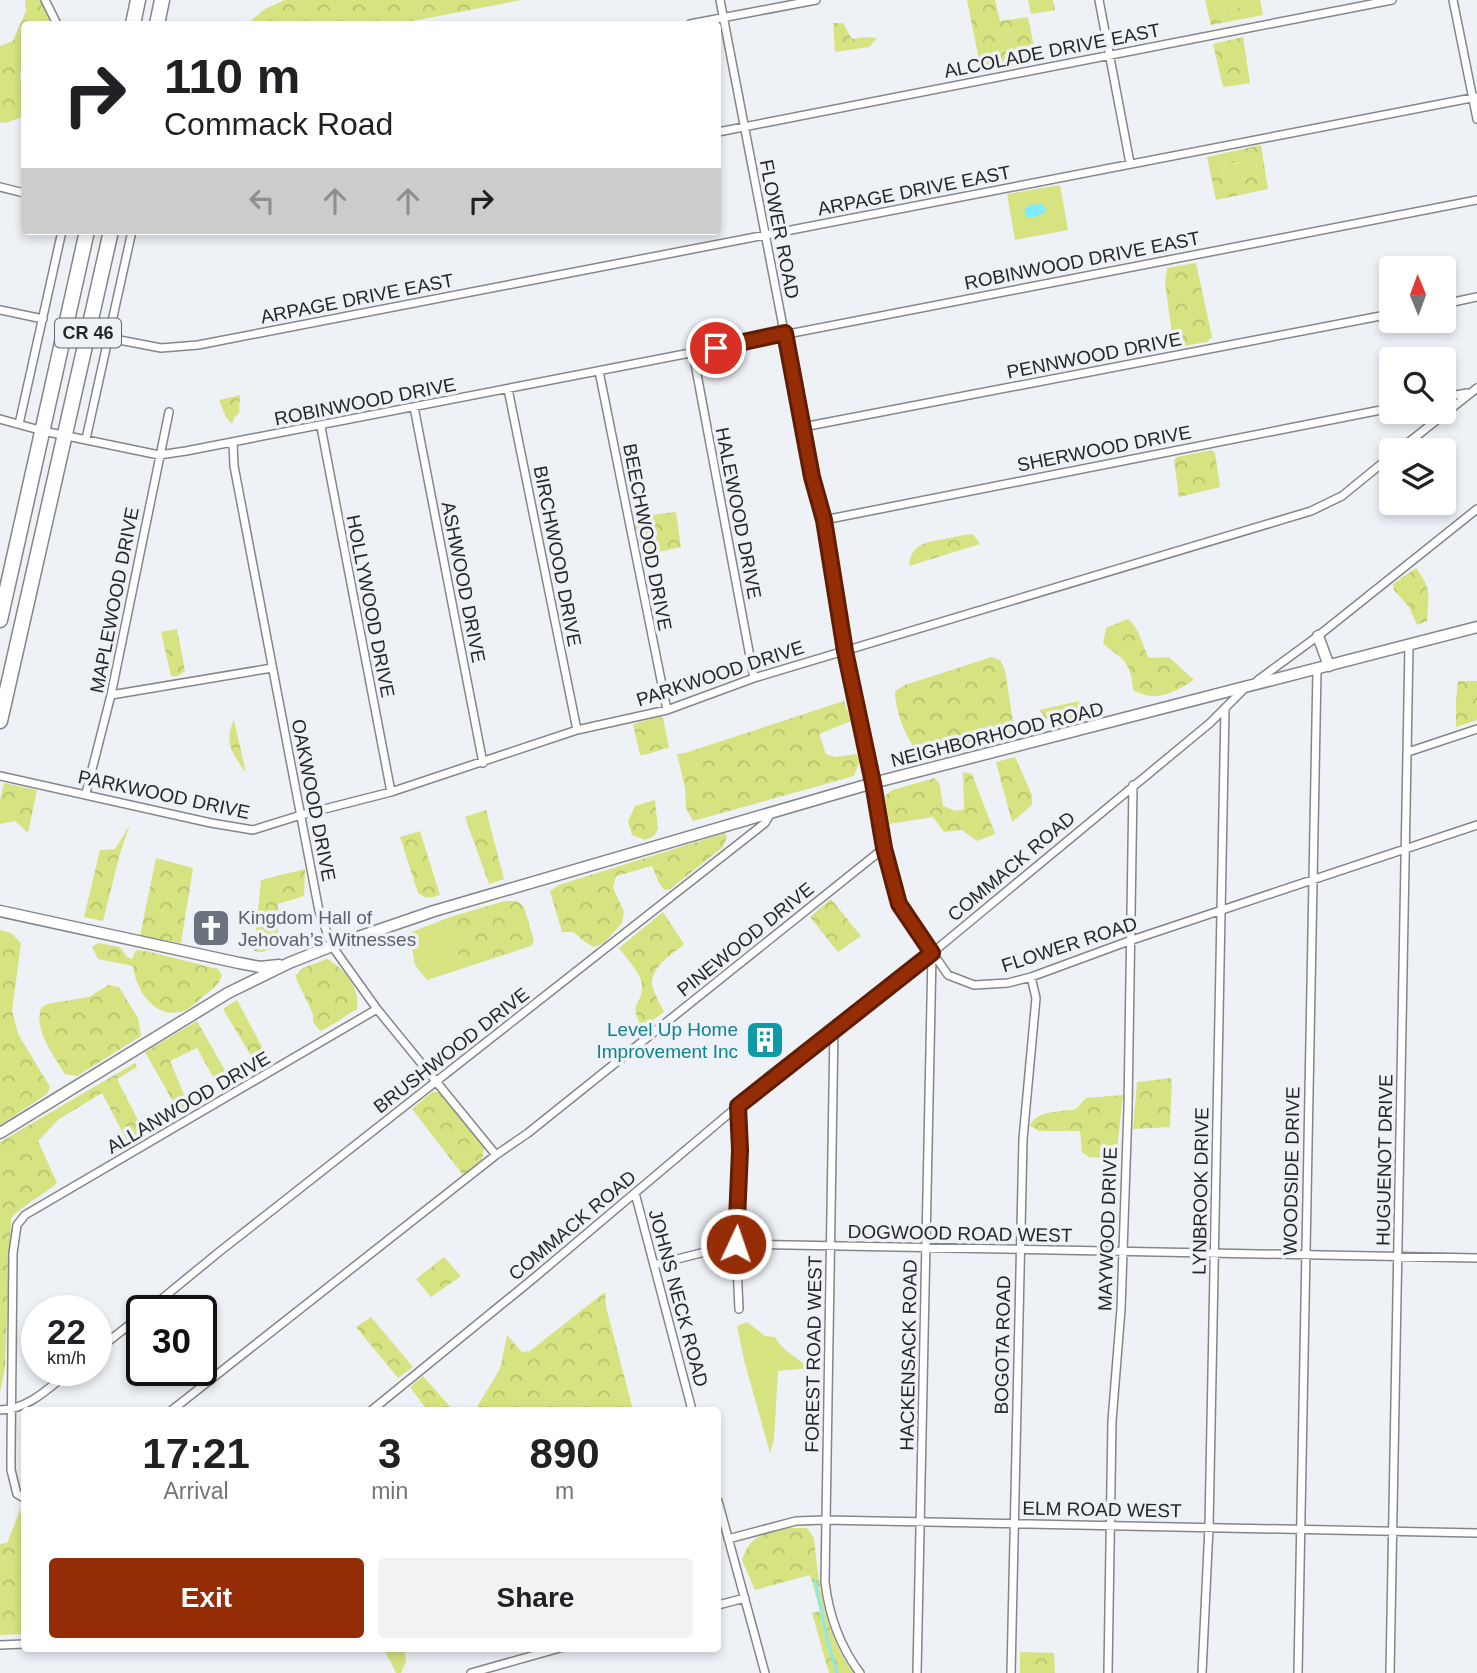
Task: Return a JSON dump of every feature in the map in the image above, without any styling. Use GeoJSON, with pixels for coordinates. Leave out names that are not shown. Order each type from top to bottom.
{"type":"FeatureCollection","features":[{"type":"Feature","properties":{"kind":"highway"},"geometry":{"type":"LineString","coordinates":[[134,21],[138,0]]}},
{"type":"Feature","properties":{"kind":"highway"},"geometry":{"type":"LineString","coordinates":[[158,21],[162,0]]}},
{"type":"Feature","properties":{"kind":"highway","name":"CR 46"},"geometry":{"type":"LineString","coordinates":[[0,620],[86,235]]}},
{"type":"Feature","properties":{"kind":"highway","name":"CR 46"},"geometry":{"type":"LineString","coordinates":[[0,722],[110,235]]}},
{"type":"Feature","properties":{"kind":"main road","name":"NEIGHBORHOOD ROAD"},"geometry":{"type":"LineString","coordinates":[[289,963],[434,911],[873,783],[1477,627]]}},
{"type":"Feature","properties":{"kind":"main road"},"geometry":{"type":"LineString","coordinates":[[1318,636],[1329,666]]}},
{"type":"Feature","properties":{"kind":"main road"},"geometry":{"type":"LineString","coordinates":[[0,911],[260,968],[289,963]]}},
{"type":"Feature","properties":{"kind":"main road"},"geometry":{"type":"LineString","coordinates":[[0,1133],[228,993],[289,963]]}},
{"type":"Feature","properties":{"kind":"main road"},"geometry":{"type":"LineString","coordinates":[[228,993],[244,980],[248,974],[247,965]]}},
{"type":"Feature","properties":{"kind":"street"},"geometry":{"type":"LineString","coordinates":[[45,0],[56,21]]}},
{"type":"Feature","properties":{"kind":"street","name":"FLOWER ROAD"},"geometry":{"type":"LineString","coordinates":[[720,0],[812,477],[824,520],[845,651],[884,848],[899,904],[948,975],[974,985],[1008,983],[1031,977],[1129,941],[1477,825]]}},
{"type":"Feature","properties":{"kind":"street"},"geometry":{"type":"LineString","coordinates":[[707,21],[816,0]]}},
{"type":"Feature","properties":{"kind":"street"},"geometry":{"type":"LineString","coordinates":[[1099,0],[1130,163]]}},
{"type":"Feature","properties":{"kind":"street","name":"ALCOLADE DRIVE EAST"},"geometry":{"type":"LineString","coordinates":[[721,131],[1392,0]]}},
{"type":"Feature","properties":{"kind":"street"},"geometry":{"type":"LineString","coordinates":[[1453,0],[1475,97],[1477,119]]}},
{"type":"Feature","properties":{"kind":"street","name":"ARPAGE DRIVE EAST"},"geometry":{"type":"LineString","coordinates":[[109,338],[161,348],[177,348],[1475,97]]}},
{"type":"Feature","properties":{"kind":"street"},"geometry":{"type":"LineString","coordinates":[[0,187],[21,192]]}},
{"type":"Feature","properties":{"kind":"street","name":"ROBINWOOD DRIVE EAST"},"geometry":{"type":"LineString","coordinates":[[693,353],[1477,200]]}},
{"type":"Feature","properties":{"kind":"street"},"geometry":{"type":"LineString","coordinates":[[19,424],[61,235]]}},
{"type":"Feature","properties":{"kind":"street"},"geometry":{"type":"LineString","coordinates":[[86,439],[131,235]]}},
{"type":"Feature","properties":{"kind":"street"},"geometry":{"type":"LineString","coordinates":[[1456,301],[1477,297]]}},
{"type":"Feature","properties":{"kind":"street"},"geometry":{"type":"LineString","coordinates":[[0,310],[43,319]]}},
{"type":"Feature","properties":{"kind":"street","name":"PENNWOOD DRIVE"},"geometry":{"type":"LineString","coordinates":[[803,427],[1379,316]]}},
{"type":"Feature","properties":{"kind":"street","name":"ROBINWOOD DRIVE"},"geometry":{"type":"LineString","coordinates":[[0,419],[43,431],[159,455],[693,353]]}},
{"type":"Feature","properties":{"kind":"street","name":"HALEWOOD DRIVE"},"geometry":{"type":"LineString","coordinates":[[693,353],[754,678]]}},
{"type":"Feature","properties":{"kind":"street","name":"BEECHWOOD DRIVE"},"geometry":{"type":"LineString","coordinates":[[599,371],[667,710]]}},
{"type":"Feature","properties":{"kind":"street","name":"BIRCHWOOD DRIVE"},"geometry":{"type":"LineString","coordinates":[[508,389],[577,730]]}},
{"type":"Feature","properties":{"kind":"street"},"geometry":{"type":"LineString","coordinates":[[1456,394],[1474,390]]}},
{"type":"Feature","properties":{"kind":"street"},"geometry":{"type":"LineString","coordinates":[[1414,438],[1474,390]]}},
{"type":"Feature","properties":{"kind":"street","name":"ASHWOOD DRIVE"},"geometry":{"type":"LineString","coordinates":[[414,407],[483,763]]}},
{"type":"Feature","properties":{"kind":"street","name":"SHERWOOD DRIVE"},"geometry":{"type":"LineString","coordinates":[[824,520],[1379,410]]}},
{"type":"Feature","properties":{"kind":"street","name":"MAPLEWOOD DRIVE"},"geometry":{"type":"LineString","coordinates":[[86,793],[111,695],[169,412]]}},
{"type":"Feature","properties":{"kind":"street","name":"HOLLYWOOD DRIVE"},"geometry":{"type":"LineString","coordinates":[[321,426],[391,792]]}},
{"type":"Feature","properties":{"kind":"street","name":"OAKWOOD DRIVE"},"geometry":{"type":"LineString","coordinates":[[233,442],[234,466],[319,911],[332,946],[377,1009],[496,1155]]}},
{"type":"Feature","properties":{"kind":"street","name":"PARKWOOD DRIVE"},"geometry":{"type":"LineString","coordinates":[[0,776],[253,830],[391,792],[577,730],[667,710],[754,678],[1311,511],[1342,496],[1379,466]]}},
{"type":"Feature","properties":{"kind":"street","name":"COMMACK ROAD"},"geometry":{"type":"LineString","coordinates":[[376,1407],[738,1106],[932,953],[1224,709],[1246,687],[1278,667],[1477,509]]}},
{"type":"Feature","properties":{"kind":"street","name":"HUGUENOT DRIVE"},"geometry":{"type":"LineString","coordinates":[[1390,1673],[1409,646]]}},
{"type":"Feature","properties":{"kind":"street"},"geometry":{"type":"LineString","coordinates":[[111,695],[272,668]]}},
{"type":"Feature","properties":{"kind":"street","name":"WOODSIDE DRIVE"},"geometry":{"type":"LineString","coordinates":[[1298,1673],[1317,670]]}},
{"type":"Feature","properties":{"kind":"street","name":"LYNBROOK DRIVE"},"geometry":{"type":"LineString","coordinates":[[1202,1673],[1209,1527],[1224,709]]}},
{"type":"Feature","properties":{"kind":"street"},"geometry":{"type":"LineString","coordinates":[[1408,752],[1477,729]]}},
{"type":"Feature","properties":{"kind":"street","name":"MAYWOOD DRIVE"},"geometry":{"type":"LineString","coordinates":[[1108,1673],[1112,1421],[1123,1252],[1133,785]]}},
{"type":"Feature","properties":{"kind":"street","name":"BRUSHWOOD DRIVE"},"geometry":{"type":"LineString","coordinates":[[167,1295],[765,823],[772,812]]}},
{"type":"Feature","properties":{"kind":"street","name":"PINEWOOD DRIVE"},"geometry":{"type":"LineString","coordinates":[[496,1155],[528,1133],[884,848]]}},
{"type":"Feature","properties":{"kind":"street","name":"HACKENSACK ROAD"},"geometry":{"type":"LineString","coordinates":[[917,1673],[932,953]]}},
{"type":"Feature","properties":{"kind":"street","name":"BOGOTA ROAD"},"geometry":{"type":"LineString","coordinates":[[1011,1673],[1023,1139],[1036,998],[1031,977]]}},
{"type":"Feature","properties":{"kind":"street","name":"ALLANWOOD DRIVE"},"geometry":{"type":"LineString","coordinates":[[13,1410],[13,1253],[17,1226],[25,1215],[377,1009]]}},
{"type":"Feature","properties":{"kind":"street","name":"FOREST ROAD WEST"},"geometry":{"type":"LineString","coordinates":[[834,1028],[825,1582],[828,1607],[843,1647],[860,1673]]}},
{"type":"Feature","properties":{"kind":"street"},"geometry":{"type":"LineString","coordinates":[[738,1106],[740,1150],[736,1244],[739,1309]]}},
{"type":"Feature","properties":{"kind":"street"},"geometry":{"type":"LineString","coordinates":[[176,1407],[496,1155]]}},
{"type":"Feature","properties":{"kind":"street","name":"JOHNS NECK ROAD"},"geometry":{"type":"LineString","coordinates":[[635,1193],[691,1407]]}},
{"type":"Feature","properties":{"kind":"street","name":"DOGWOOD ROAD WEST"},"geometry":{"type":"LineString","coordinates":[[654,1265],[736,1244],[1477,1258]]}},
{"type":"Feature","properties":{"kind":"street"},"geometry":{"type":"LineString","coordinates":[[112,1338],[126,1328]]}},
{"type":"Feature","properties":{"kind":"street"},"geometry":{"type":"LineString","coordinates":[[0,1410],[13,1410],[51,1386]]}},
{"type":"Feature","properties":{"kind":"street"},"geometry":{"type":"LineString","coordinates":[[13,1410],[11,1470],[17,1494],[21,1496]]}},
{"type":"Feature","properties":{"kind":"street"},"geometry":{"type":"LineString","coordinates":[[721,1512],[765,1673]]}},
{"type":"Feature","properties":{"kind":"street","name":"ELM ROAD WEST"},"geometry":{"type":"LineString","coordinates":[[728,1539],[796,1521],[825,1520],[1477,1533]]}},
{"type":"Feature","properties":{"kind":"street"},"geometry":{"type":"LineString","coordinates":[[721,1604],[744,1598]]}},
{"type":"Feature","properties":{"kind":"street"},"geometry":{"type":"LineString","coordinates":[[0,1645],[21,1644]]}},
{"type":"Feature","properties":{"kind":"street"},"geometry":{"type":"LineString","coordinates":[[471,1673],[546,1652]]}},
{"type":"Feature","properties":{"kind":"green space"},"geometry":{"type":"Polygon","coordinates":[[[25,0],[41,0],[50,21],[22,21],[26,11],[25,0]]]}},
{"type":"Feature","properties":{"kind":"green space"},"geometry":{"type":"Polygon","coordinates":[[[285,0],[521,0],[412,21],[251,21],[265,9],[285,0]]]}},
{"type":"Feature","properties":{"kind":"green space"},"geometry":{"type":"Polygon","coordinates":[[[967,0],[995,0],[1000,21],[1028,17],[1037,61],[981,70],[967,0]]]}},
{"type":"Feature","properties":{"kind":"green space"},"geometry":{"type":"Polygon","coordinates":[[[1028,0],[1053,0],[1055,10],[1031,14],[1028,0]]]}},
{"type":"Feature","properties":{"kind":"green space"},"geometry":{"type":"Polygon","coordinates":[[[1205,0],[1217,0],[1220,11],[1245,6],[1252,10],[1250,0],[1260,0],[1263,15],[1211,25],[1205,0]]]}},
{"type":"Feature","properties":{"kind":"green space"},"geometry":{"type":"Polygon","coordinates":[[[1217,0],[1250,0],[1252,10],[1245,6],[1219,11],[1217,0]]]}},
{"type":"Feature","properties":{"kind":"green space"},"geometry":{"type":"Polygon","coordinates":[[[21,23],[21,117],[6,123],[0,122],[0,46],[13,41],[21,23]]]}},
{"type":"Feature","properties":{"kind":"green space"},"geometry":{"type":"Polygon","coordinates":[[[833,23],[843,23],[852,39],[877,38],[869,47],[835,52],[833,23]]]}},
{"type":"Feature","properties":{"kind":"green space"},"geometry":{"type":"Polygon","coordinates":[[[1243,37],[1250,83],[1223,87],[1213,44],[1243,37]]]}},
{"type":"Feature","properties":{"kind":"green space"},"geometry":{"type":"Polygon","coordinates":[[[1261,145],[1268,189],[1216,200],[1207,157],[1261,145]],[[1251,155],[1245,162],[1228,164],[1221,169],[1224,179],[1244,179],[1255,173],[1257,163],[1251,155]]]}},
{"type":"Feature","properties":{"kind":"green space"},"geometry":{"type":"Polygon","coordinates":[[[1251,155],[1257,163],[1255,173],[1244,179],[1224,179],[1221,169],[1228,164],[1237,164],[1251,155]]]}},
{"type":"Feature","properties":{"kind":"green space"},"geometry":{"type":"Polygon","coordinates":[[[1060,185],[1068,230],[1015,240],[1007,194],[1060,185]]]}},
{"type":"Feature","properties":{"kind":"green space"},"geometry":{"type":"Polygon","coordinates":[[[1196,263],[1212,337],[1207,342],[1177,347],[1173,342],[1165,282],[1167,268],[1196,263]]]}},
{"type":"Feature","properties":{"kind":"green space"},"geometry":{"type":"Polygon","coordinates":[[[240,395],[239,413],[232,424],[219,400],[240,395]]]}},
{"type":"Feature","properties":{"kind":"green space"},"geometry":{"type":"Polygon","coordinates":[[[1212,450],[1215,453],[1220,487],[1179,497],[1174,460],[1177,457],[1212,450]]]}},
{"type":"Feature","properties":{"kind":"green space"},"geometry":{"type":"Polygon","coordinates":[[[676,512],[681,547],[648,554],[642,550],[635,523],[643,516],[676,512]]]}},
{"type":"Feature","properties":{"kind":"green space"},"geometry":{"type":"Polygon","coordinates":[[[973,534],[980,544],[909,566],[912,554],[923,544],[973,534]]]}},
{"type":"Feature","properties":{"kind":"green space"},"geometry":{"type":"Polygon","coordinates":[[[1416,568],[1425,582],[1428,598],[1427,621],[1417,625],[1409,607],[1394,590],[1393,584],[1416,568]]]}},
{"type":"Feature","properties":{"kind":"green space"},"geometry":{"type":"Polygon","coordinates":[[[1128,619],[1138,631],[1149,658],[1169,657],[1194,680],[1164,695],[1150,696],[1133,690],[1125,662],[1103,644],[1106,628],[1128,619]]]}},
{"type":"Feature","properties":{"kind":"green space"},"geometry":{"type":"Polygon","coordinates":[[[177,629],[185,671],[178,676],[171,676],[161,632],[177,629]]]}},
{"type":"Feature","properties":{"kind":"green space"},"geometry":{"type":"Polygon","coordinates":[[[992,657],[1000,660],[1005,670],[1015,735],[936,758],[923,759],[903,727],[895,691],[905,685],[992,657]]]}},
{"type":"Feature","properties":{"kind":"green space"},"geometry":{"type":"Polygon","coordinates":[[[1458,681],[1477,681],[1477,720],[1456,727],[1456,699],[1458,681]]]}},
{"type":"Feature","properties":{"kind":"green space"},"geometry":{"type":"Polygon","coordinates":[[[844,701],[851,721],[819,734],[826,754],[835,757],[856,754],[860,761],[854,776],[693,821],[686,808],[685,788],[677,754],[844,701]]]}},
{"type":"Feature","properties":{"kind":"green space"},"geometry":{"type":"Polygon","coordinates":[[[1079,701],[1081,716],[1064,723],[1051,724],[1039,710],[1079,701]]]}},
{"type":"Feature","properties":{"kind":"green space"},"geometry":{"type":"Polygon","coordinates":[[[663,718],[669,748],[640,755],[633,724],[663,718]]]}},
{"type":"Feature","properties":{"kind":"green space"},"geometry":{"type":"Polygon","coordinates":[[[234,720],[246,773],[231,748],[229,735],[234,720]]]}},
{"type":"Feature","properties":{"kind":"green space"},"geometry":{"type":"Polygon","coordinates":[[[1015,757],[1032,795],[1032,805],[1012,822],[996,762],[1015,757]]]}},
{"type":"Feature","properties":{"kind":"green space"},"geometry":{"type":"Polygon","coordinates":[[[963,772],[972,774],[995,834],[977,841],[962,830],[944,832],[933,817],[889,824],[885,796],[892,790],[935,778],[940,785],[943,806],[956,811],[964,809],[963,772]]]}},
{"type":"Feature","properties":{"kind":"green space"},"geometry":{"type":"Polygon","coordinates":[[[4,783],[37,790],[28,833],[15,821],[0,824],[0,800],[4,783]]]}},
{"type":"Feature","properties":{"kind":"green space"},"geometry":{"type":"Polygon","coordinates":[[[655,800],[658,829],[654,836],[645,840],[632,835],[628,821],[635,806],[655,800]]]}},
{"type":"Feature","properties":{"kind":"green space"},"geometry":{"type":"Polygon","coordinates":[[[486,810],[504,879],[489,884],[465,817],[486,810]]]}},
{"type":"Feature","properties":{"kind":"green space"},"geometry":{"type":"Polygon","coordinates":[[[130,825],[103,921],[84,917],[100,850],[115,849],[130,825]]]}},
{"type":"Feature","properties":{"kind":"green space"},"geometry":{"type":"Polygon","coordinates":[[[420,831],[440,895],[434,897],[418,893],[400,837],[420,831]]]}},
{"type":"Feature","properties":{"kind":"green space"},"geometry":{"type":"Polygon","coordinates":[[[725,833],[727,837],[723,847],[670,889],[664,890],[652,866],[616,876],[613,888],[624,912],[622,923],[604,943],[594,947],[573,932],[562,932],[550,891],[559,885],[725,833]]]}},
{"type":"Feature","properties":{"kind":"green space"},"geometry":{"type":"Polygon","coordinates":[[[156,858],[193,868],[181,943],[140,936],[156,858]]]}},
{"type":"Feature","properties":{"kind":"green space"},"geometry":{"type":"Polygon","coordinates":[[[305,869],[304,896],[278,904],[278,947],[262,952],[254,951],[261,880],[305,869]]]}},
{"type":"Feature","properties":{"kind":"green space"},"geometry":{"type":"Polygon","coordinates":[[[831,899],[861,936],[838,952],[810,917],[831,899]]]}},
{"type":"Feature","properties":{"kind":"green space"},"geometry":{"type":"Polygon","coordinates":[[[505,901],[517,901],[524,907],[534,941],[531,946],[467,967],[460,958],[446,924],[450,917],[505,901]]]}},
{"type":"Feature","properties":{"kind":"green space"},"geometry":{"type":"Polygon","coordinates":[[[663,912],[684,944],[658,967],[652,978],[652,985],[664,1012],[642,1028],[636,1012],[642,992],[641,981],[637,971],[619,948],[663,912]]]}},
{"type":"Feature","properties":{"kind":"green space"},"geometry":{"type":"Polygon","coordinates":[[[450,917],[446,924],[460,958],[467,967],[427,980],[415,965],[409,933],[450,917]]]}},
{"type":"Feature","properties":{"kind":"green space"},"geometry":{"type":"Polygon","coordinates":[[[0,930],[11,933],[21,943],[12,1011],[18,1034],[50,1087],[47,1094],[0,1125],[0,930]]]}},
{"type":"Feature","properties":{"kind":"green space"},"geometry":{"type":"Polygon","coordinates":[[[98,943],[120,947],[126,956],[132,959],[136,950],[150,952],[218,969],[222,975],[214,988],[188,1009],[177,1013],[167,1012],[158,1009],[144,995],[133,966],[98,959],[92,947],[98,943]]]}},
{"type":"Feature","properties":{"kind":"green space"},"geometry":{"type":"Polygon","coordinates":[[[327,959],[340,968],[350,980],[356,994],[357,1009],[320,1031],[313,1022],[313,1014],[295,976],[303,968],[327,959]]]}},
{"type":"Feature","properties":{"kind":"green space"},"geometry":{"type":"Polygon","coordinates":[[[108,985],[119,987],[138,1018],[141,1036],[77,1076],[65,1074],[42,1034],[41,1008],[47,1004],[89,997],[108,985]]]}},
{"type":"Feature","properties":{"kind":"green space"},"geometry":{"type":"Polygon","coordinates":[[[237,1000],[268,1058],[258,1062],[253,1059],[223,1009],[237,1000]]]}},
{"type":"Feature","properties":{"kind":"green space"},"geometry":{"type":"Polygon","coordinates":[[[197,1021],[230,1079],[229,1087],[221,1091],[197,1048],[170,1061],[189,1107],[179,1112],[145,1052],[197,1021]]]}},
{"type":"Feature","properties":{"kind":"green space"},"geometry":{"type":"Polygon","coordinates":[[[135,1063],[137,1067],[117,1079],[146,1136],[135,1141],[126,1139],[102,1093],[59,1119],[38,1141],[57,1183],[11,1218],[5,1368],[0,1392],[0,1142],[135,1063]]]}},
{"type":"Feature","properties":{"kind":"green space"},"geometry":{"type":"Polygon","coordinates":[[[1172,1078],[1170,1127],[1133,1129],[1137,1082],[1172,1078]]]}},
{"type":"Feature","properties":{"kind":"green space"},"geometry":{"type":"Polygon","coordinates":[[[432,1092],[439,1092],[484,1148],[482,1160],[463,1175],[412,1109],[432,1092]]]}},
{"type":"Feature","properties":{"kind":"green space"},"geometry":{"type":"Polygon","coordinates":[[[1123,1095],[1116,1159],[1089,1157],[1082,1152],[1080,1131],[1040,1131],[1030,1126],[1043,1114],[1076,1109],[1086,1098],[1123,1095]]]}},
{"type":"Feature","properties":{"kind":"green space"},"geometry":{"type":"Polygon","coordinates":[[[444,1257],[461,1276],[431,1297],[416,1279],[444,1257]]]}},
{"type":"Feature","properties":{"kind":"green space"},"geometry":{"type":"Polygon","coordinates":[[[605,1292],[606,1307],[632,1407],[477,1407],[500,1369],[507,1335],[522,1352],[530,1351],[605,1292]]]}},
{"type":"Feature","properties":{"kind":"green space"},"geometry":{"type":"Polygon","coordinates":[[[371,1317],[413,1367],[398,1378],[356,1327],[371,1317]]]}},
{"type":"Feature","properties":{"kind":"green space"},"geometry":{"type":"Polygon","coordinates":[[[747,1322],[765,1336],[775,1337],[786,1350],[809,1368],[778,1371],[774,1439],[770,1453],[737,1326],[747,1322]]]}},
{"type":"Feature","properties":{"kind":"green space"},"geometry":{"type":"Polygon","coordinates":[[[423,1376],[450,1407],[425,1407],[410,1387],[423,1376]]]}},
{"type":"Feature","properties":{"kind":"green space"},"geometry":{"type":"Polygon","coordinates":[[[21,1508],[21,1634],[0,1635],[0,1544],[7,1543],[21,1508]]]}},
{"type":"Feature","properties":{"kind":"green space"},"geometry":{"type":"Polygon","coordinates":[[[790,1528],[807,1528],[814,1538],[821,1592],[829,1626],[854,1673],[829,1673],[812,1613],[820,1611],[810,1575],[755,1590],[742,1560],[746,1551],[760,1536],[790,1528]]]}},
{"type":"Feature","properties":{"kind":"green space"},"geometry":{"type":"Polygon","coordinates":[[[386,1652],[404,1652],[406,1662],[401,1673],[396,1673],[386,1652]]]}},
{"type":"Feature","properties":{"kind":"green space"},"geometry":{"type":"Polygon","coordinates":[[[1020,1652],[1054,1653],[1055,1673],[1020,1673],[1020,1652]]]}},
{"type":"Feature","properties":{"kind":"water"},"geometry":{"type":"Polygon","coordinates":[[[1041,204],[1047,209],[1038,216],[1027,218],[1024,210],[1029,205],[1041,204]]]}},
{"type":"Feature","properties":{"kind":"waterway"},"geometry":{"type":"LineString","coordinates":[[815,1581],[837,1673]]}},
{"type":"Feature","properties":{"kind":"place","name":"Kingdom Hall of Jehovah’s Witnesses"},"geometry":{"type":"Point","coordinates":[211,928]}},
{"type":"Feature","properties":{"kind":"place","name":"Level Up Home Improvement Inc"},"geometry":{"type":"Point","coordinates":[765,1040]}},
{"type":"Feature","properties":{"kind":"route"},"geometry":{"type":"LineString","coordinates":[[716,348],[785,333],[812,477],[824,520],[845,651],[884,848],[899,904],[932,953],[738,1106],[740,1150],[736,1244]]}}]}
